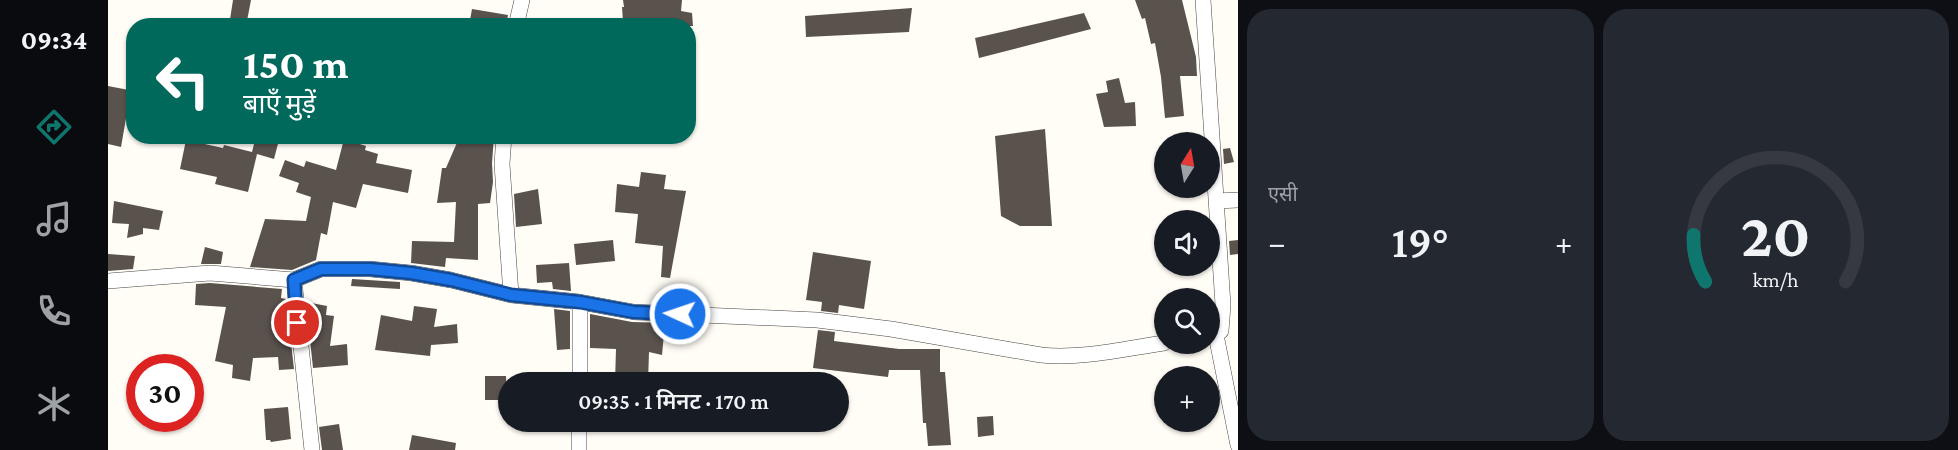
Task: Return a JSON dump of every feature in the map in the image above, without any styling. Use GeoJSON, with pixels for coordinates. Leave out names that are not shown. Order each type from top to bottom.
{"type":"FeatureCollection","features":[{"type":"Feature","properties":{"kind":"street"},"geometry":{"type":"LineString","coordinates":[[518,18],[522,0]]}},
{"type":"Feature","properties":{"kind":"street"},"geometry":{"type":"LineString","coordinates":[[1203,0],[1216,201],[1231,304],[1220,332]]}},
{"type":"Feature","properties":{"kind":"street"},"geometry":{"type":"LineString","coordinates":[[503,144],[502,164],[511,295]]}},
{"type":"Feature","properties":{"kind":"street"},"geometry":{"type":"LineString","coordinates":[[1216,201],[1238,200]]}},
{"type":"Feature","properties":{"kind":"street"},"geometry":{"type":"LineString","coordinates":[[108,281],[210,273],[294,280],[321,269],[370,269],[451,280],[511,295],[580,302],[634,312],[817,320],[891,329],[1063,357],[1154,345]]}},
{"type":"Feature","properties":{"kind":"street"},"geometry":{"type":"LineString","coordinates":[[294,280],[312,450]]}},
{"type":"Feature","properties":{"kind":"street"},"geometry":{"type":"LineString","coordinates":[[580,302],[580,372]]}},
{"type":"Feature","properties":{"kind":"street"},"geometry":{"type":"LineString","coordinates":[[1217,354],[1238,445]]}},
{"type":"Feature","properties":{"kind":"street"},"geometry":{"type":"LineString","coordinates":[[579,432],[579,450]]}},
{"type":"Feature","properties":{"kind":"building"},"geometry":{"type":"Polygon","coordinates":[[[233,0],[251,0],[248,18],[230,18],[233,0]]]}},
{"type":"Feature","properties":{"kind":"building"},"geometry":{"type":"Polygon","coordinates":[[[623,0],[682,0],[681,11],[692,13],[692,18],[623,18],[622,7],[624,7],[623,0]]]}},
{"type":"Feature","properties":{"kind":"building"},"geometry":{"type":"Polygon","coordinates":[[[1135,0],[1182,0],[1196,57],[1197,76],[1180,76],[1184,116],[1165,118],[1155,43],[1151,44],[1145,18],[1142,19],[1135,0]]]}},
{"type":"Feature","properties":{"kind":"building"},"geometry":{"type":"Polygon","coordinates":[[[912,8],[909,32],[806,37],[805,16],[912,8]]]}},
{"type":"Feature","properties":{"kind":"building"},"geometry":{"type":"Polygon","coordinates":[[[472,9],[508,15],[507,18],[470,18],[472,9]]]}},
{"type":"Feature","properties":{"kind":"building"},"geometry":{"type":"Polygon","coordinates":[[[1084,13],[1091,29],[979,58],[975,38],[1084,13]]]}},
{"type":"Feature","properties":{"kind":"building"},"geometry":{"type":"Polygon","coordinates":[[[1119,78],[1125,103],[1135,102],[1136,126],[1104,127],[1096,94],[1108,92],[1106,81],[1119,78]]]}},
{"type":"Feature","properties":{"kind":"building"},"geometry":{"type":"Polygon","coordinates":[[[108,86],[126,89],[126,118],[121,147],[108,144],[108,86]]]}},
{"type":"Feature","properties":{"kind":"building"},"geometry":{"type":"Polygon","coordinates":[[[1045,129],[1052,226],[1020,226],[1001,216],[995,136],[1045,129]]]}},
{"type":"Feature","properties":{"kind":"building"},"geometry":{"type":"Polygon","coordinates":[[[185,144],[204,144],[223,148],[224,145],[252,152],[254,144],[278,144],[274,159],[257,154],[248,192],[215,184],[217,177],[180,169],[185,144]]]}},
{"type":"Feature","properties":{"kind":"building"},"geometry":{"type":"Polygon","coordinates":[[[343,144],[360,144],[366,146],[365,150],[378,154],[376,163],[412,170],[408,193],[363,184],[356,208],[333,202],[327,235],[321,233],[316,260],[292,270],[250,267],[265,219],[306,221],[311,197],[296,192],[299,183],[279,176],[285,160],[304,167],[306,161],[336,170],[343,144]]]}},
{"type":"Feature","properties":{"kind":"building"},"geometry":{"type":"Polygon","coordinates":[[[456,144],[493,144],[490,203],[478,204],[478,260],[446,258],[445,267],[411,263],[412,241],[454,242],[456,202],[437,203],[442,168],[446,168],[456,144]]]}},
{"type":"Feature","properties":{"kind":"building"},"geometry":{"type":"Polygon","coordinates":[[[1230,148],[1234,162],[1224,164],[1223,149],[1230,148]]]}},
{"type":"Feature","properties":{"kind":"building"},"geometry":{"type":"Polygon","coordinates":[[[641,172],[666,175],[664,189],[686,191],[670,278],[661,277],[663,246],[635,243],[638,214],[615,212],[617,184],[639,187],[641,172]]]}},
{"type":"Feature","properties":{"kind":"building"},"geometry":{"type":"Polygon","coordinates":[[[538,189],[542,224],[516,227],[514,194],[538,189]]]}},
{"type":"Feature","properties":{"kind":"building"},"geometry":{"type":"Polygon","coordinates":[[[114,201],[163,211],[159,230],[143,228],[143,234],[127,238],[129,224],[112,223],[114,201]]]}},
{"type":"Feature","properties":{"kind":"building"},"geometry":{"type":"Polygon","coordinates":[[[613,240],[615,261],[576,265],[574,244],[613,240]]]}},
{"type":"Feature","properties":{"kind":"building"},"geometry":{"type":"Polygon","coordinates":[[[1238,240],[1238,254],[1230,255],[1229,241],[1238,240]]]}},
{"type":"Feature","properties":{"kind":"building"},"geometry":{"type":"Polygon","coordinates":[[[205,247],[223,252],[221,264],[201,264],[205,247]]]}},
{"type":"Feature","properties":{"kind":"building"},"geometry":{"type":"Polygon","coordinates":[[[813,252],[871,261],[864,309],[839,305],[838,313],[821,311],[822,302],[806,300],[813,252]]]}},
{"type":"Feature","properties":{"kind":"building"},"geometry":{"type":"Polygon","coordinates":[[[108,254],[135,256],[133,269],[108,271],[108,254]]]}},
{"type":"Feature","properties":{"kind":"building"},"geometry":{"type":"Polygon","coordinates":[[[569,263],[571,291],[553,289],[552,282],[537,283],[536,265],[569,263]]]}},
{"type":"Feature","properties":{"kind":"building"},"geometry":{"type":"Polygon","coordinates":[[[352,279],[400,282],[400,289],[351,286],[352,279]]]}},
{"type":"Feature","properties":{"kind":"building"},"geometry":{"type":"Polygon","coordinates":[[[210,283],[282,289],[281,298],[286,299],[294,369],[279,370],[278,357],[253,358],[250,381],[232,378],[233,365],[215,361],[226,307],[195,305],[196,284],[210,283]]]}},
{"type":"Feature","properties":{"kind":"building"},"geometry":{"type":"Polygon","coordinates":[[[306,302],[327,306],[326,315],[334,316],[330,346],[347,344],[348,365],[313,368],[306,302]]]}},
{"type":"Feature","properties":{"kind":"building"},"geometry":{"type":"Polygon","coordinates":[[[414,306],[437,309],[434,327],[457,324],[458,343],[431,345],[430,356],[375,350],[381,315],[412,321],[414,306]]]}},
{"type":"Feature","properties":{"kind":"building"},"geometry":{"type":"Polygon","coordinates":[[[554,309],[570,311],[570,349],[557,350],[554,309]]]}},
{"type":"Feature","properties":{"kind":"building"},"geometry":{"type":"Polygon","coordinates":[[[590,314],[632,322],[673,323],[672,335],[664,334],[662,355],[649,352],[648,372],[615,372],[616,349],[590,348],[590,314]]]}},
{"type":"Feature","properties":{"kind":"building"},"geometry":{"type":"Polygon","coordinates":[[[818,330],[835,332],[834,341],[899,349],[940,349],[940,372],[945,372],[951,445],[928,446],[926,423],[923,423],[920,370],[889,370],[888,377],[813,368],[818,330]]]}},
{"type":"Feature","properties":{"kind":"building"},"geometry":{"type":"Polygon","coordinates":[[[485,376],[498,376],[498,400],[485,400],[485,376]]]}},
{"type":"Feature","properties":{"kind":"building"},"geometry":{"type":"Polygon","coordinates":[[[288,407],[291,439],[271,442],[266,440],[264,409],[288,407]]]}},
{"type":"Feature","properties":{"kind":"building"},"geometry":{"type":"Polygon","coordinates":[[[993,416],[994,435],[978,437],[977,417],[993,416]]]}},
{"type":"Feature","properties":{"kind":"building"},"geometry":{"type":"Polygon","coordinates":[[[339,424],[343,450],[322,450],[319,427],[339,424]]]}},
{"type":"Feature","properties":{"kind":"building"},"geometry":{"type":"Polygon","coordinates":[[[412,435],[456,443],[455,450],[409,450],[412,435]]]}},
{"type":"Feature","properties":{"kind":"route"},"geometry":{"type":"LineString","coordinates":[[297,323],[294,280],[321,269],[370,269],[411,273],[511,295],[580,302],[634,312],[680,314]]}}]}
